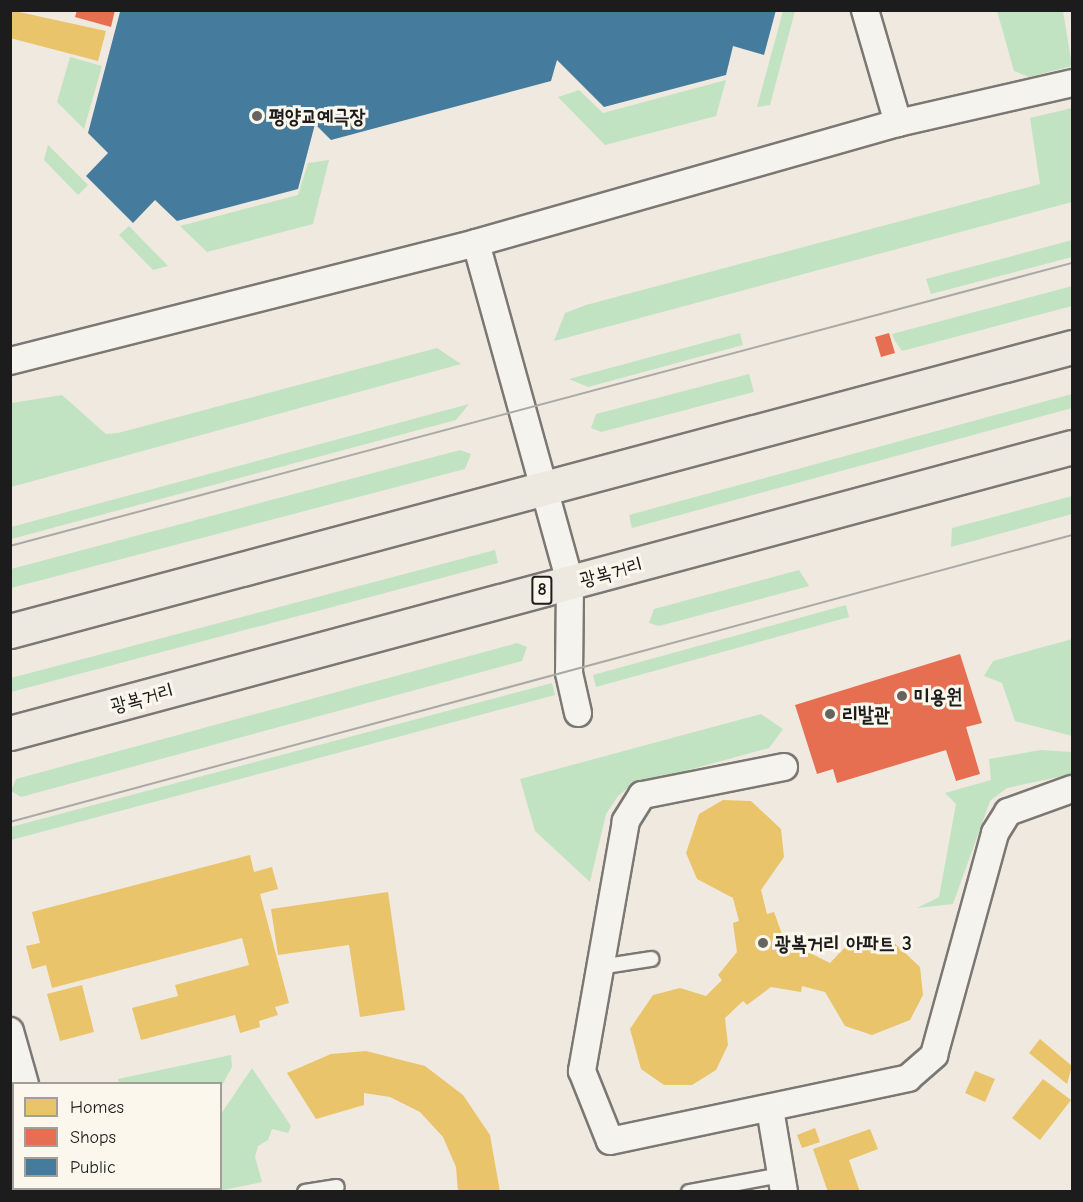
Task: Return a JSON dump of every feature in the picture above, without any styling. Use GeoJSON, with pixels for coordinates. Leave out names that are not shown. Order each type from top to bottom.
{"type":"FeatureCollection","features":[{"type":"Feature","properties":{"kind":"highway"},"geometry":{"type":"LineString","coordinates":[[10,631],[1072,347]]}},
{"type":"Feature","properties":{"kind":"highway","name":"광복거리"},"geometry":{"type":"LineString","coordinates":[[10,733],[1072,447]]}},
{"type":"Feature","properties":{"kind":"street"},"geometry":{"type":"LineString","coordinates":[[866,10],[898,123]]}},
{"type":"Feature","properties":{"kind":"street"},"geometry":{"type":"LineString","coordinates":[[10,362],[476,243],[898,123],[1072,83]]}},
{"type":"Feature","properties":{"kind":"street"},"geometry":{"type":"LineString","coordinates":[[476,243],[570,583],[569,673],[578,713]]}},
{"type":"Feature","properties":{"kind":"street"},"geometry":{"type":"LineString","coordinates":[[784,767],[642,795],[626,821],[582,1071],[610,1141],[908,1078],[934,1055],[995,833],[1008,812],[1072,789]]}},
{"type":"Feature","properties":{"kind":"street"},"geometry":{"type":"LineString","coordinates":[[10,1031],[20,1081]]}},
{"type":"Feature","properties":{"kind":"street"},"geometry":{"type":"LineString","coordinates":[[770,1109],[782,1183]]}},
{"type":"Feature","properties":{"kind":"lane"},"geometry":{"type":"LineString","coordinates":[[599,967],[651,959]]}},
{"type":"Feature","properties":{"kind":"lane"},"geometry":{"type":"LineString","coordinates":[[689,1191],[782,1183]]}},
{"type":"Feature","properties":{"kind":"lane"},"geometry":{"type":"LineString","coordinates":[[305,1191],[337,1186]]}},
{"type":"Feature","properties":{"kind":"green space"},"geometry":{"type":"Polygon","coordinates":[[[783,11],[795,11],[770,105],[757,107],[783,11]]]}},
{"type":"Feature","properties":{"kind":"green space"},"geometry":{"type":"Polygon","coordinates":[[[997,11],[1063,11],[1072,66],[1029,77],[1014,71],[997,11]]]}},
{"type":"Feature","properties":{"kind":"green space"},"geometry":{"type":"Polygon","coordinates":[[[70,57],[102,66],[84,129],[57,102],[70,57]]]}},
{"type":"Feature","properties":{"kind":"green space"},"geometry":{"type":"Polygon","coordinates":[[[726,80],[716,116],[605,145],[558,97],[579,90],[603,113],[726,80]]]}},
{"type":"Feature","properties":{"kind":"green space"},"geometry":{"type":"Polygon","coordinates":[[[1072,108],[1072,202],[554,341],[565,313],[586,305],[1040,184],[1030,118],[1072,108]]]}},
{"type":"Feature","properties":{"kind":"green space"},"geometry":{"type":"Polygon","coordinates":[[[48,145],[88,185],[78,195],[44,160],[48,145]]]}},
{"type":"Feature","properties":{"kind":"green space"},"geometry":{"type":"Polygon","coordinates":[[[329,160],[313,224],[207,252],[180,226],[298,195],[308,163],[329,160]]]}},
{"type":"Feature","properties":{"kind":"green space"},"geometry":{"type":"Polygon","coordinates":[[[129,226],[168,266],[153,270],[119,235],[129,226]]]}},
{"type":"Feature","properties":{"kind":"green space"},"geometry":{"type":"Polygon","coordinates":[[[1072,240],[1072,257],[931,294],[926,279],[1072,240]]]}},
{"type":"Feature","properties":{"kind":"green space"},"geometry":{"type":"Polygon","coordinates":[[[1072,286],[1072,306],[902,351],[892,334],[1072,286]]]}},
{"type":"Feature","properties":{"kind":"green space"},"geometry":{"type":"Polygon","coordinates":[[[740,333],[743,345],[588,387],[569,379],[740,333]]]}},
{"type":"Feature","properties":{"kind":"green space"},"geometry":{"type":"Polygon","coordinates":[[[437,348],[461,364],[11,487],[11,403],[62,395],[106,434],[118,433],[437,348]]]}},
{"type":"Feature","properties":{"kind":"green space"},"geometry":{"type":"Polygon","coordinates":[[[749,374],[754,392],[601,432],[591,428],[596,414],[749,374]]]}},
{"type":"Feature","properties":{"kind":"green space"},"geometry":{"type":"Polygon","coordinates":[[[1072,394],[1072,408],[632,528],[629,515],[1072,394]]]}},
{"type":"Feature","properties":{"kind":"green space"},"geometry":{"type":"Polygon","coordinates":[[[469,404],[456,420],[11,539],[11,527],[469,404]]]}},
{"type":"Feature","properties":{"kind":"green space"},"geometry":{"type":"Polygon","coordinates":[[[460,450],[471,454],[465,469],[11,588],[11,569],[460,450]]]}},
{"type":"Feature","properties":{"kind":"green space"},"geometry":{"type":"Polygon","coordinates":[[[1072,496],[1072,514],[951,547],[952,528],[1072,496]]]}},
{"type":"Feature","properties":{"kind":"green space"},"geometry":{"type":"Polygon","coordinates":[[[495,550],[498,563],[11,692],[11,678],[495,550]]]}},
{"type":"Feature","properties":{"kind":"green space"},"geometry":{"type":"Polygon","coordinates":[[[799,570],[809,586],[659,626],[649,623],[654,609],[799,570]]]}},
{"type":"Feature","properties":{"kind":"green space"},"geometry":{"type":"Polygon","coordinates":[[[846,605],[849,617],[596,687],[593,675],[846,605]]]}},
{"type":"Feature","properties":{"kind":"green space"},"geometry":{"type":"Polygon","coordinates":[[[1072,639],[1072,736],[1015,721],[1002,683],[984,676],[993,661],[1072,639]]]}},
{"type":"Feature","properties":{"kind":"green space"},"geometry":{"type":"Polygon","coordinates":[[[517,643],[527,647],[522,661],[21,797],[11,791],[16,779],[517,643]]]}},
{"type":"Feature","properties":{"kind":"green space"},"geometry":{"type":"Polygon","coordinates":[[[552,683],[555,695],[11,840],[11,827],[552,683]]]}},
{"type":"Feature","properties":{"kind":"green space"},"geometry":{"type":"Polygon","coordinates":[[[761,714],[783,729],[769,748],[630,786],[618,796],[606,814],[590,882],[535,831],[520,779],[761,714]]]}},
{"type":"Feature","properties":{"kind":"green space"},"geometry":{"type":"Polygon","coordinates":[[[1041,750],[1072,752],[1072,774],[1007,788],[990,801],[953,904],[917,908],[939,897],[956,804],[945,793],[991,780],[989,759],[1041,750]]]}},
{"type":"Feature","properties":{"kind":"green space"},"geometry":{"type":"Polygon","coordinates":[[[231,1055],[232,1067],[222,1085],[222,1082],[119,1082],[118,1079],[231,1055]]]}},
{"type":"Feature","properties":{"kind":"green space"},"geometry":{"type":"Polygon","coordinates":[[[252,1068],[291,1126],[288,1133],[272,1129],[268,1140],[258,1146],[255,1157],[262,1182],[219,1191],[198,1191],[222,1190],[222,1113],[252,1068]]]}},
{"type":"Feature","properties":{"kind":"building: Homes"},"geometry":{"type":"Polygon","coordinates":[[[10,10],[106,31],[98,61],[10,38],[10,10]]]}},
{"type":"Feature","properties":{"kind":"building: Homes","name":"광복거리 아파트 3"},"geometry":{"type":"Polygon","coordinates":[[[723,800],[751,801],[781,829],[784,857],[761,890],[767,914],[774,912],[784,940],[830,963],[849,943],[890,939],[920,967],[923,995],[910,1020],[872,1035],[845,1026],[825,992],[802,986],[801,992],[771,987],[747,1005],[743,1001],[725,1018],[728,1045],[716,1070],[692,1085],[664,1085],[641,1069],[630,1029],[653,995],[680,988],[706,996],[722,980],[718,975],[737,952],[733,923],[739,921],[733,898],[697,879],[686,853],[699,814],[723,800]]]}},
{"type":"Feature","properties":{"kind":"building: Homes"},"geometry":{"type":"Polygon","coordinates":[[[250,855],[254,872],[272,867],[278,889],[260,894],[289,1003],[275,1007],[278,1015],[259,1021],[260,1027],[240,1033],[235,1015],[141,1040],[132,1008],[178,996],[175,985],[249,965],[242,938],[52,988],[46,965],[32,969],[26,946],[40,943],[32,912],[250,855]]]}},
{"type":"Feature","properties":{"kind":"building: Homes"},"geometry":{"type":"Polygon","coordinates":[[[388,892],[405,1010],[360,1017],[349,945],[278,955],[271,909],[388,892]]]}},
{"type":"Feature","properties":{"kind":"building: Homes"},"geometry":{"type":"Polygon","coordinates":[[[82,985],[94,1032],[60,1041],[47,994],[82,985]]]}},
{"type":"Feature","properties":{"kind":"building: Homes"},"geometry":{"type":"Polygon","coordinates":[[[1040,1039],[1072,1066],[1067,1084],[1029,1053],[1040,1039]]]}},
{"type":"Feature","properties":{"kind":"building: Homes"},"geometry":{"type":"Polygon","coordinates":[[[366,1051],[425,1066],[463,1095],[490,1135],[500,1192],[458,1192],[456,1167],[443,1137],[420,1112],[390,1097],[364,1093],[364,1105],[316,1119],[287,1073],[331,1054],[366,1051]]]}},
{"type":"Feature","properties":{"kind":"building: Homes"},"geometry":{"type":"Polygon","coordinates":[[[975,1071],[995,1079],[985,1102],[965,1093],[975,1071]]]}},
{"type":"Feature","properties":{"kind":"building: Homes"},"geometry":{"type":"Polygon","coordinates":[[[1043,1079],[1071,1100],[1040,1140],[1012,1118],[1043,1079]]]}},
{"type":"Feature","properties":{"kind":"building: Homes"},"geometry":{"type":"Polygon","coordinates":[[[815,1128],[820,1142],[802,1148],[797,1135],[815,1128]]]}},
{"type":"Feature","properties":{"kind":"building: Homes"},"geometry":{"type":"Polygon","coordinates":[[[870,1129],[878,1149],[849,1160],[860,1192],[828,1192],[813,1149],[870,1129]]]}},
{"type":"Feature","properties":{"kind":"building: Shops"},"geometry":{"type":"Polygon","coordinates":[[[77,10],[115,10],[111,27],[75,17],[77,10]]]}},
{"type":"Feature","properties":{"kind":"building: Shops"},"geometry":{"type":"Polygon","coordinates":[[[889,333],[895,353],[881,357],[875,337],[889,333]]]}},
{"type":"Feature","properties":{"kind":"building: Shops"},"geometry":{"type":"Polygon","coordinates":[[[960,654],[982,723],[966,727],[980,774],[956,781],[946,750],[837,783],[833,769],[817,774],[795,705],[960,654]]]}},
{"type":"Feature","properties":{"kind":"building: Public","name":"평양교예극장"},"geometry":{"type":"Polygon","coordinates":[[[125,10],[776,10],[764,55],[733,46],[726,75],[604,107],[557,60],[551,81],[331,140],[315,124],[298,189],[177,221],[155,200],[133,223],[86,176],[108,153],[88,133],[120,12],[125,10]]]}},
{"type":"Feature","properties":{"kind":"tram line"},"geometry":{"type":"LineString","coordinates":[[10,546],[1072,263]]}},
{"type":"Feature","properties":{"kind":"tram line"},"geometry":{"type":"LineString","coordinates":[[10,822],[1072,535]]}},
{"type":"Feature","properties":{"kind":"place","name":"평양교예극장"},"geometry":{"type":"Point","coordinates":[257,116]}},
{"type":"Feature","properties":{"kind":"place","name":"미용원"},"geometry":{"type":"Point","coordinates":[902,696]}},
{"type":"Feature","properties":{"kind":"place","name":"리발관"},"geometry":{"type":"Point","coordinates":[830,714]}},
{"type":"Feature","properties":{"kind":"place","name":"광복거리 아파트 3"},"geometry":{"type":"Point","coordinates":[763,943]}}]}
